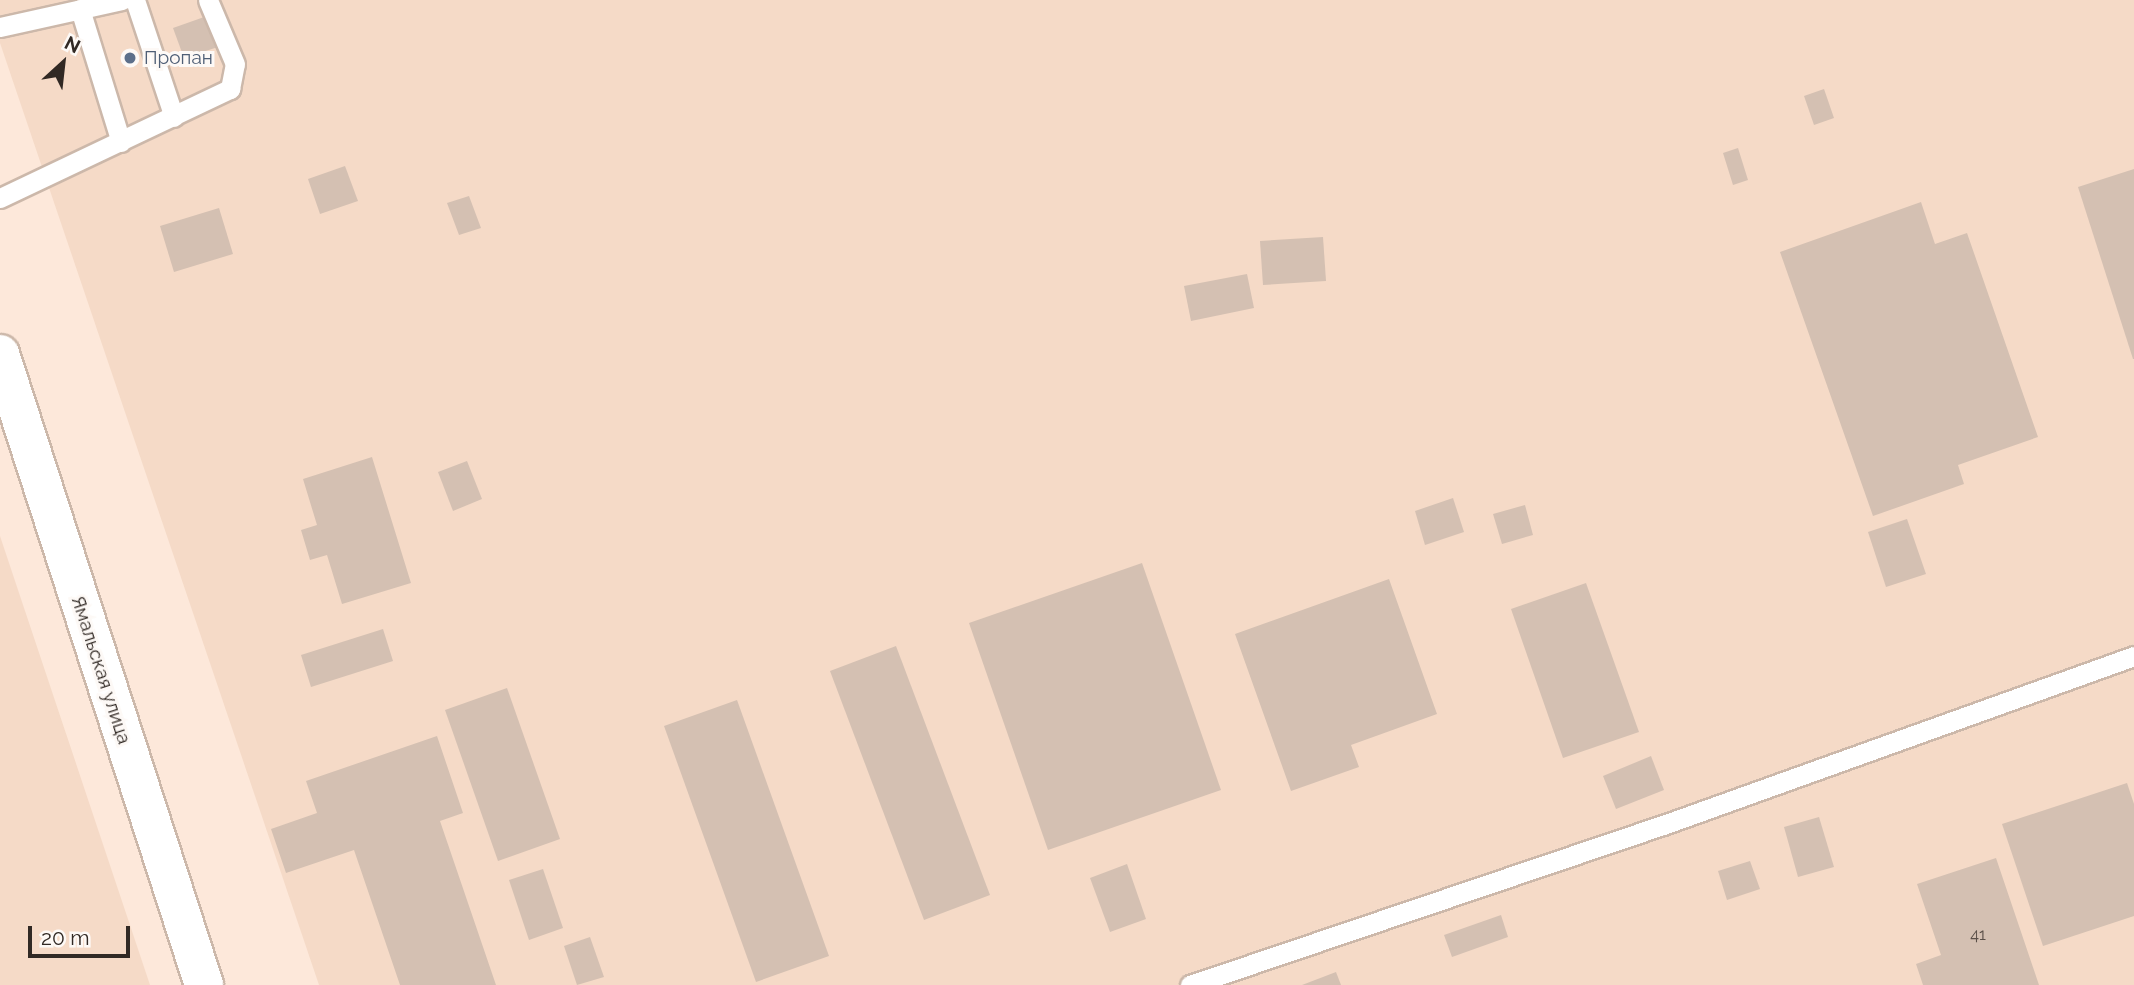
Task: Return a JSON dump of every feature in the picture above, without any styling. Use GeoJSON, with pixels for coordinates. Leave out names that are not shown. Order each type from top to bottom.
{"type":"FeatureCollection","features":[{"type":"Feature","properties":{"kind":"street","name":"Ямальская улица"},"geometry":{"type":"LineString","coordinates":[[0,354],[204,985]]}},
{"type":"Feature","properties":{"kind":"lane"},"geometry":{"type":"LineString","coordinates":[[0,27],[122,0]]}},
{"type":"Feature","properties":{"kind":"lane"},"geometry":{"type":"LineString","coordinates":[[135,0],[174,117]]}},
{"type":"Feature","properties":{"kind":"lane"},"geometry":{"type":"LineString","coordinates":[[0,198],[224,94],[235,78],[208,0]]}},
{"type":"Feature","properties":{"kind":"lane"},"geometry":{"type":"LineString","coordinates":[[80,9],[121,142]]}},
{"type":"Feature","properties":{"kind":"lane"},"geometry":{"type":"LineString","coordinates":[[1190,985],[2134,656]]}},
{"type":"Feature","properties":{"kind":"shaded area"},"geometry":{"type":"Polygon","coordinates":[[[0,0],[2134,0],[2134,985],[319,985],[0,43],[0,0]]]}},
{"type":"Feature","properties":{"kind":"shaded area"},"geometry":{"type":"Polygon","coordinates":[[[0,536],[150,985],[0,985],[0,536]]]}},
{"type":"Feature","properties":{"kind":"building"},"geometry":{"type":"Polygon","coordinates":[[[207,16],[218,47],[184,58],[173,28],[207,16]]]}},
{"type":"Feature","properties":{"kind":"building"},"geometry":{"type":"Polygon","coordinates":[[[1824,89],[1834,118],[1814,125],[1804,96],[1824,89]]]}},
{"type":"Feature","properties":{"kind":"building"},"geometry":{"type":"Polygon","coordinates":[[[1738,148],[1748,180],[1733,185],[1723,153],[1738,148]]]}},
{"type":"Feature","properties":{"kind":"building"},"geometry":{"type":"Polygon","coordinates":[[[345,166],[358,201],[320,214],[308,179],[345,166]]]}},
{"type":"Feature","properties":{"kind":"building"},"geometry":{"type":"Polygon","coordinates":[[[2134,169],[2134,359],[2133,359],[2078,187],[2134,169]]]}},
{"type":"Feature","properties":{"kind":"building"},"geometry":{"type":"Polygon","coordinates":[[[469,196],[481,228],[459,235],[447,203],[469,196]]]}},
{"type":"Feature","properties":{"kind":"building"},"geometry":{"type":"Polygon","coordinates":[[[1921,202],[1935,244],[1967,233],[2038,437],[1958,465],[1964,484],[1873,516],[1780,252],[1921,202]]]}},
{"type":"Feature","properties":{"kind":"building"},"geometry":{"type":"Polygon","coordinates":[[[219,208],[233,254],[174,272],[160,226],[219,208]]]}},
{"type":"Feature","properties":{"kind":"building"},"geometry":{"type":"Polygon","coordinates":[[[1323,237],[1326,281],[1263,285],[1260,241],[1323,237]]]}},
{"type":"Feature","properties":{"kind":"building"},"geometry":{"type":"Polygon","coordinates":[[[1247,274],[1254,308],[1191,321],[1184,286],[1247,274]]]}},
{"type":"Feature","properties":{"kind":"building"},"geometry":{"type":"Polygon","coordinates":[[[372,457],[411,583],[342,604],[327,555],[310,560],[301,530],[317,525],[303,479],[372,457]]]}},
{"type":"Feature","properties":{"kind":"building"},"geometry":{"type":"Polygon","coordinates":[[[467,461],[482,499],[453,511],[438,472],[467,461]]]}},
{"type":"Feature","properties":{"kind":"building"},"geometry":{"type":"Polygon","coordinates":[[[1453,498],[1464,532],[1425,545],[1415,511],[1453,498]]]}},
{"type":"Feature","properties":{"kind":"building"},"geometry":{"type":"Polygon","coordinates":[[[1525,505],[1533,535],[1502,544],[1493,514],[1525,505]]]}},
{"type":"Feature","properties":{"kind":"building"},"geometry":{"type":"Polygon","coordinates":[[[1907,519],[1926,574],[1886,587],[1868,532],[1907,519]]]}},
{"type":"Feature","properties":{"kind":"building"},"geometry":{"type":"Polygon","coordinates":[[[1142,563],[1221,790],[1048,850],[969,623],[1142,563]]]}},
{"type":"Feature","properties":{"kind":"building"},"geometry":{"type":"Polygon","coordinates":[[[1389,579],[1437,714],[1351,745],[1359,767],[1291,791],[1235,634],[1389,579]]]}},
{"type":"Feature","properties":{"kind":"building"},"geometry":{"type":"Polygon","coordinates":[[[1586,583],[1639,732],[1563,758],[1511,609],[1586,583]]]}},
{"type":"Feature","properties":{"kind":"building"},"geometry":{"type":"Polygon","coordinates":[[[383,629],[393,661],[311,687],[301,655],[383,629]]]}},
{"type":"Feature","properties":{"kind":"building"},"geometry":{"type":"Polygon","coordinates":[[[896,646],[990,895],[924,920],[830,671],[896,646]]]}},
{"type":"Feature","properties":{"kind":"building"},"geometry":{"type":"Polygon","coordinates":[[[507,688],[560,839],[498,861],[445,710],[507,688]]]}},
{"type":"Feature","properties":{"kind":"building"},"geometry":{"type":"Polygon","coordinates":[[[737,700],[829,956],[756,982],[664,726],[737,700]]]}},
{"type":"Feature","properties":{"kind":"building"},"geometry":{"type":"Polygon","coordinates":[[[437,736],[463,813],[440,821],[496,985],[400,985],[354,850],[286,873],[271,829],[317,813],[306,781],[437,736]]]}},
{"type":"Feature","properties":{"kind":"building"},"geometry":{"type":"Polygon","coordinates":[[[1651,756],[1664,790],[1616,809],[1603,776],[1651,756]]]}},
{"type":"Feature","properties":{"kind":"building"},"geometry":{"type":"Polygon","coordinates":[[[2127,783],[2134,804],[2134,916],[2043,946],[2002,824],[2127,783]]]}},
{"type":"Feature","properties":{"kind":"building"},"geometry":{"type":"Polygon","coordinates":[[[1819,817],[1834,867],[1798,877],[1784,827],[1819,817]]]}},
{"type":"Feature","properties":{"kind":"building"},"geometry":{"type":"Polygon","coordinates":[[[1996,858],[2039,985],[1923,985],[1916,964],[1941,955],[1917,884],[1996,858]]]}},
{"type":"Feature","properties":{"kind":"building"},"geometry":{"type":"Polygon","coordinates":[[[1750,861],[1760,889],[1727,900],[1718,871],[1750,861]]]}},
{"type":"Feature","properties":{"kind":"building"},"geometry":{"type":"Polygon","coordinates":[[[1127,864],[1146,919],[1110,932],[1090,878],[1127,864]]]}},
{"type":"Feature","properties":{"kind":"building"},"geometry":{"type":"Polygon","coordinates":[[[543,869],[563,928],[529,940],[509,880],[543,869]]]}},
{"type":"Feature","properties":{"kind":"building"},"geometry":{"type":"Polygon","coordinates":[[[1501,915],[1508,937],[1452,957],[1444,935],[1501,915]]]}},
{"type":"Feature","properties":{"kind":"building"},"geometry":{"type":"Polygon","coordinates":[[[590,937],[604,977],[577,985],[564,946],[590,937]]]}},
{"type":"Feature","properties":{"kind":"building"},"geometry":{"type":"Polygon","coordinates":[[[1336,972],[1341,985],[1302,985],[1336,972]]]}},
{"type":"Feature","properties":{"kind":"place","name":"Пропан"},"geometry":{"type":"Point","coordinates":[130,58]}}]}
